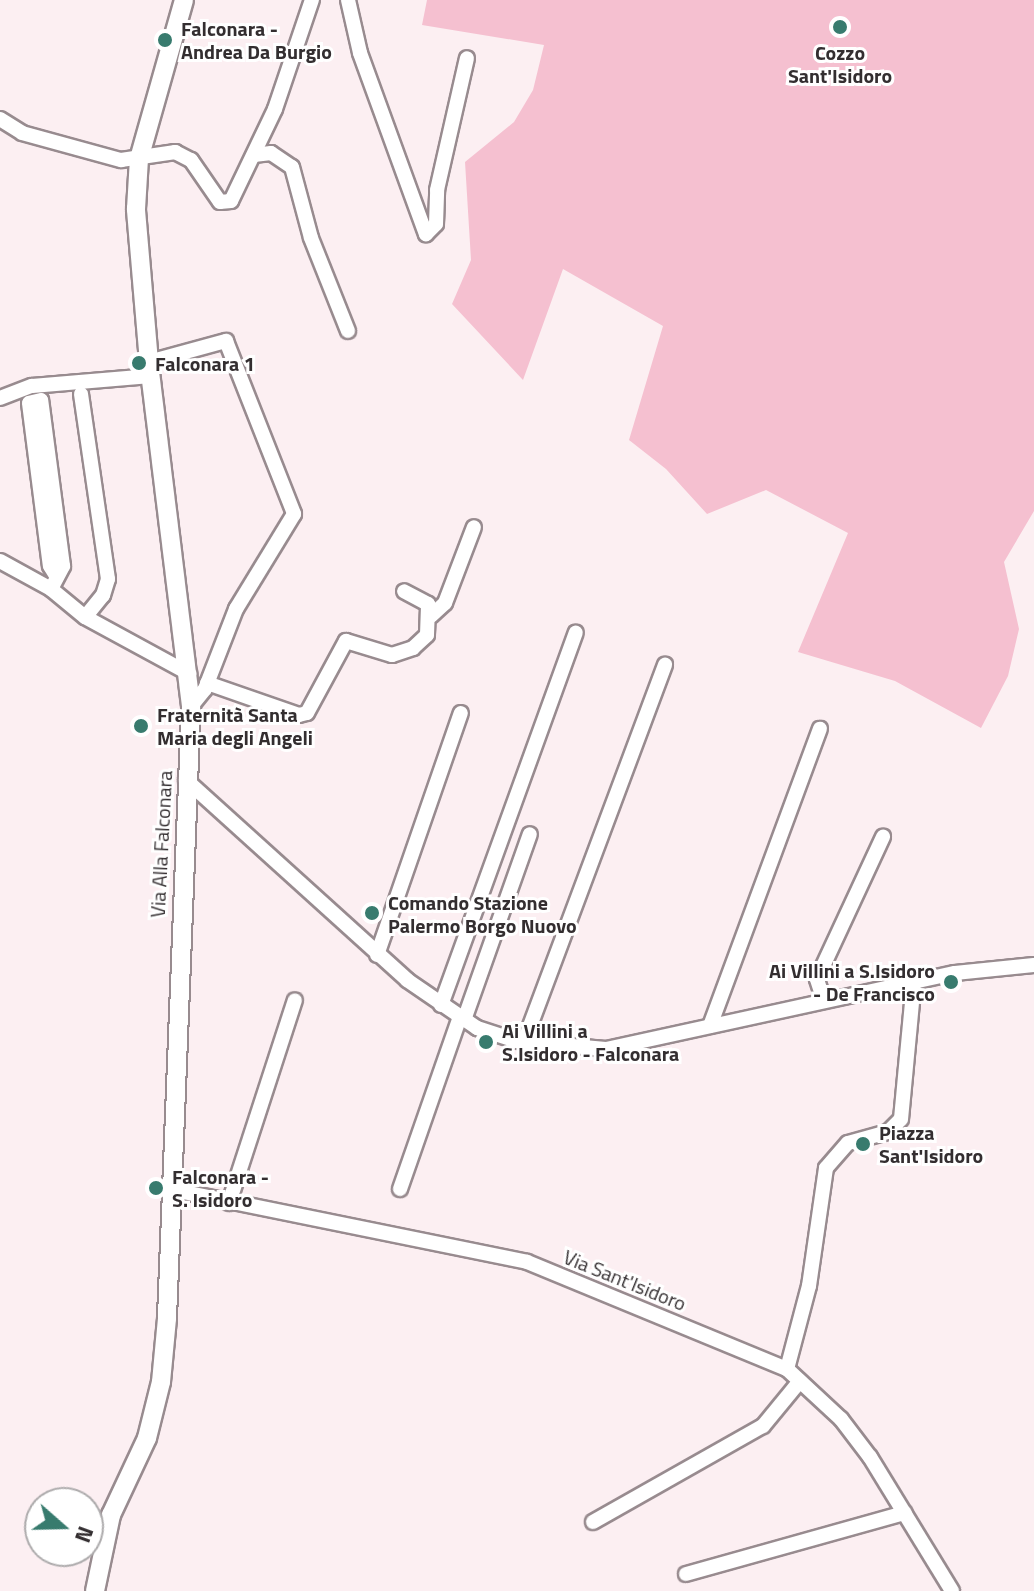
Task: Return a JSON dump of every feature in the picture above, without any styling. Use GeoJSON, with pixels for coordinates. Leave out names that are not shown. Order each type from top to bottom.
{"type":"FeatureCollection","features":[{"type":"Feature","properties":{"kind":"street","name":"Via Alla Falconara"},"geometry":{"type":"LineString","coordinates":[[95,1591],[111,1515],[147,1438],[161,1382],[186,780],[191,706],[198,678],[150,369],[138,255],[139,159],[183,0]]}},
{"type":"Feature","properties":{"kind":"street"},"geometry":{"type":"LineString","coordinates":[[0,119],[22,133],[121,160],[175,152],[191,160],[220,202],[231,201],[254,155],[312,0]]}},
{"type":"Feature","properties":{"kind":"street"},"geometry":{"type":"LineString","coordinates":[[348,0],[360,53],[426,234],[436,224],[437,190],[467,58]]}},
{"type":"Feature","properties":{"kind":"street"},"geometry":{"type":"LineString","coordinates":[[254,155],[271,153],[292,167],[311,238],[348,331]]}},
{"type":"Feature","properties":{"kind":"street"},"geometry":{"type":"LineString","coordinates":[[0,398],[32,386],[150,369],[226,341],[294,514],[198,678]]}},
{"type":"Feature","properties":{"kind":"street"},"geometry":{"type":"LineString","coordinates":[[81,394],[108,579],[103,595],[85,617]]}},
{"type":"Feature","properties":{"kind":"street"},"geometry":{"type":"LineString","coordinates":[[41,400],[63,566],[54,583],[29,403],[41,400]]}},
{"type":"Feature","properties":{"kind":"street"},"geometry":{"type":"LineString","coordinates":[[431,616],[445,603],[474,527]]}},
{"type":"Feature","properties":{"kind":"street"},"geometry":{"type":"LineString","coordinates":[[0,561],[54,583],[85,617],[198,678],[299,715],[307,713],[346,641],[377,653],[403,652],[427,635],[431,616],[423,597],[404,591]]}},
{"type":"Feature","properties":{"kind":"street"},"geometry":{"type":"LineString","coordinates":[[441,1005],[576,633]]}},
{"type":"Feature","properties":{"kind":"street"},"geometry":{"type":"LineString","coordinates":[[524,1042],[665,664]]}},
{"type":"Feature","properties":{"kind":"street"},"geometry":{"type":"LineString","coordinates":[[377,955],[461,713]]}},
{"type":"Feature","properties":{"kind":"street"},"geometry":{"type":"LineString","coordinates":[[710,1026],[820,729]]}},
{"type":"Feature","properties":{"kind":"street"},"geometry":{"type":"LineString","coordinates":[[186,780],[377,955],[441,1005],[462,1018],[524,1042],[606,1049],[914,982],[1034,965]]}},
{"type":"Feature","properties":{"kind":"street"},"geometry":{"type":"LineString","coordinates":[[400,1189],[530,834]]}},
{"type":"Feature","properties":{"kind":"street"},"geometry":{"type":"LineString","coordinates":[[824,1001],[817,979],[883,837]]}},
{"type":"Feature","properties":{"kind":"street"},"geometry":{"type":"LineString","coordinates":[[787,1369],[809,1286],[826,1168],[848,1143],[888,1132],[901,1119],[914,982]]}},
{"type":"Feature","properties":{"kind":"street"},"geometry":{"type":"LineString","coordinates":[[229,1203],[295,1000]]}},
{"type":"Feature","properties":{"kind":"street","name":"Via Sant'Isidoro"},"geometry":{"type":"LineString","coordinates":[[169,1189],[527,1262],[787,1369],[841,1419],[905,1513],[952,1591]]}},
{"type":"Feature","properties":{"kind":"street"},"geometry":{"type":"LineString","coordinates":[[593,1522],[763,1426],[800,1381]]}},
{"type":"Feature","properties":{"kind":"street"},"geometry":{"type":"LineString","coordinates":[[686,1574],[905,1513]]}},
{"type":"Feature","properties":{"kind":"shaded area"},"geometry":{"type":"Polygon","coordinates":[[[427,0],[1034,0],[1034,511],[1004,562],[1019,629],[1008,676],[981,728],[895,681],[798,652],[848,533],[766,490],[707,514],[666,469],[629,440],[663,326],[563,269],[523,380],[452,304],[471,260],[465,162],[514,122],[533,90],[544,45],[422,25],[427,0]]]}},
{"type":"Feature","properties":{"kind":"place","name":"Cozzo Sant'Isidoro"},"geometry":{"type":"Point","coordinates":[840,27]}},
{"type":"Feature","properties":{"kind":"place","name":"Falconara - Andrea Da Burgio"},"geometry":{"type":"Point","coordinates":[165,40]}},
{"type":"Feature","properties":{"kind":"place","name":"Falconara 1"},"geometry":{"type":"Point","coordinates":[139,363]}},
{"type":"Feature","properties":{"kind":"place","name":"Fraternità Santa Maria degli Angeli"},"geometry":{"type":"Point","coordinates":[141,726]}},
{"type":"Feature","properties":{"kind":"place","name":"Comando Stazione Palermo Borgo Nuovo"},"geometry":{"type":"Point","coordinates":[372,913]}},
{"type":"Feature","properties":{"kind":"place","name":"Ai Villini a S.Isidoro - De Francisco"},"geometry":{"type":"Point","coordinates":[951,982]}},
{"type":"Feature","properties":{"kind":"place","name":"Ai Villini a S.Isidoro - Falconara"},"geometry":{"type":"Point","coordinates":[486,1042]}},
{"type":"Feature","properties":{"kind":"place","name":"Piazza Sant'Isidoro"},"geometry":{"type":"Point","coordinates":[863,1144]}},
{"type":"Feature","properties":{"kind":"place","name":"Falconara - S. Isidoro"},"geometry":{"type":"Point","coordinates":[156,1188]}}]}
